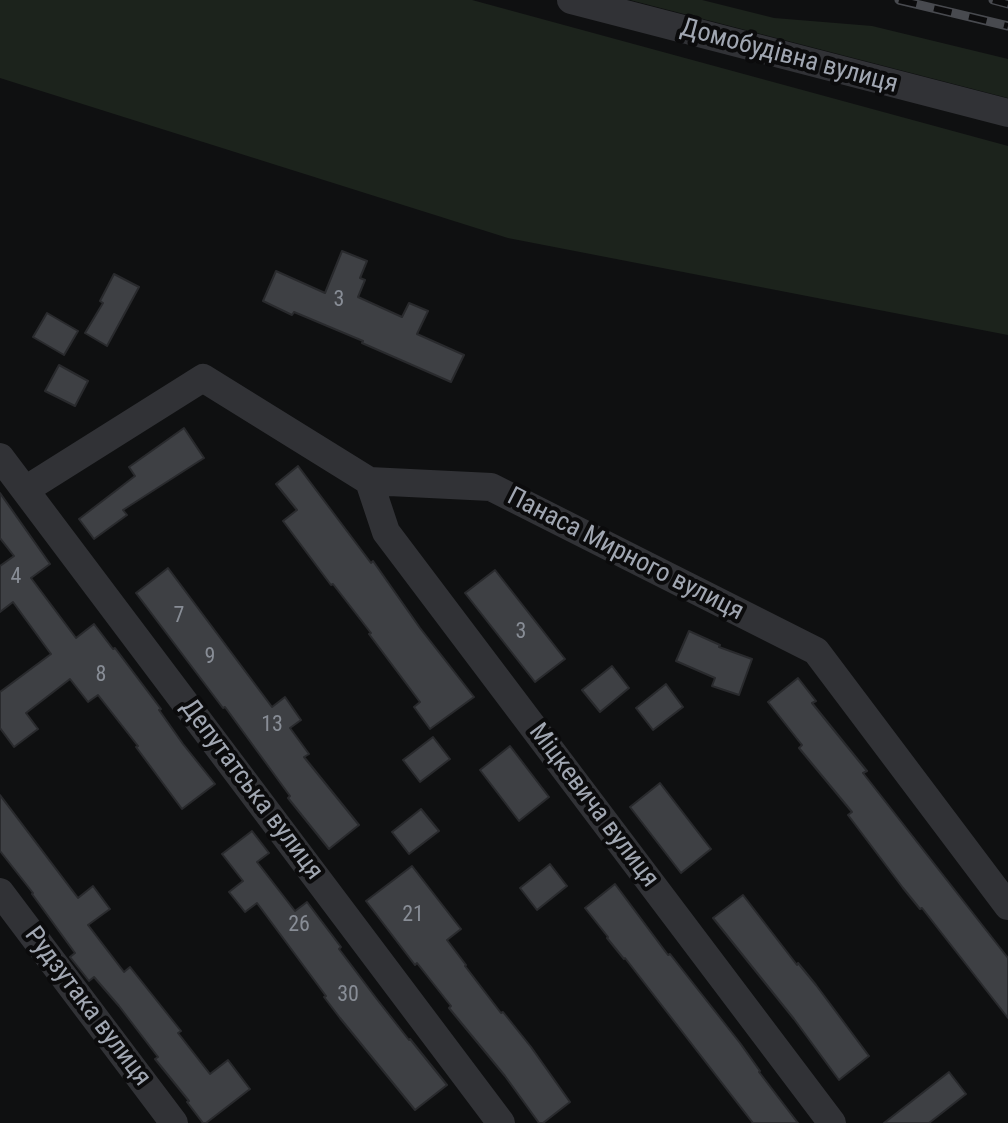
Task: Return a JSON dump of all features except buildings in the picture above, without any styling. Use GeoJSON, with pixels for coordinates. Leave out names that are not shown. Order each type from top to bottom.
{"type":"FeatureCollection","features":[{"type":"Feature","properties":{"kind":"street","name":"Домобудівна вулиця"},"geometry":{"type":"LineString","coordinates":[[571,0],[1008,113]]}},
{"type":"Feature","properties":{"kind":"street","name":"Панаса Мирного вулиця"},"geometry":{"type":"LineString","coordinates":[[25,490],[203,378],[369,481],[491,487],[816,651],[1008,906]]}},
{"type":"Feature","properties":{"kind":"street","name":"Депутатська вулиця"},"geometry":{"type":"LineString","coordinates":[[0,457],[501,1123]]}},
{"type":"Feature","properties":{"kind":"street","name":"Міцкевича вулиця"},"geometry":{"type":"LineString","coordinates":[[369,481],[386,532],[832,1123]]}},
{"type":"Feature","properties":{"kind":"street","name":"Рудзутака вулиця"},"geometry":{"type":"LineString","coordinates":[[0,892],[174,1123]]}},
{"type":"Feature","properties":{"kind":"shaded area"},"geometry":{"type":"Polygon","coordinates":[[[0,0],[472,0],[1008,146],[1008,335],[508,238],[0,78],[0,0]]]}},
{"type":"Feature","properties":{"kind":"shaded area"},"geometry":{"type":"Polygon","coordinates":[[[630,0],[702,0],[774,18],[872,26],[1008,59],[1008,98],[630,0]]]}},
{"type":"Feature","properties":{"kind":"railway"},"geometry":{"type":"LineString","coordinates":[[899,0],[1008,26]]}},
{"type":"Feature","properties":{"kind":"railway"},"geometry":{"type":"LineString","coordinates":[[993,0],[1008,4]]}}]}
